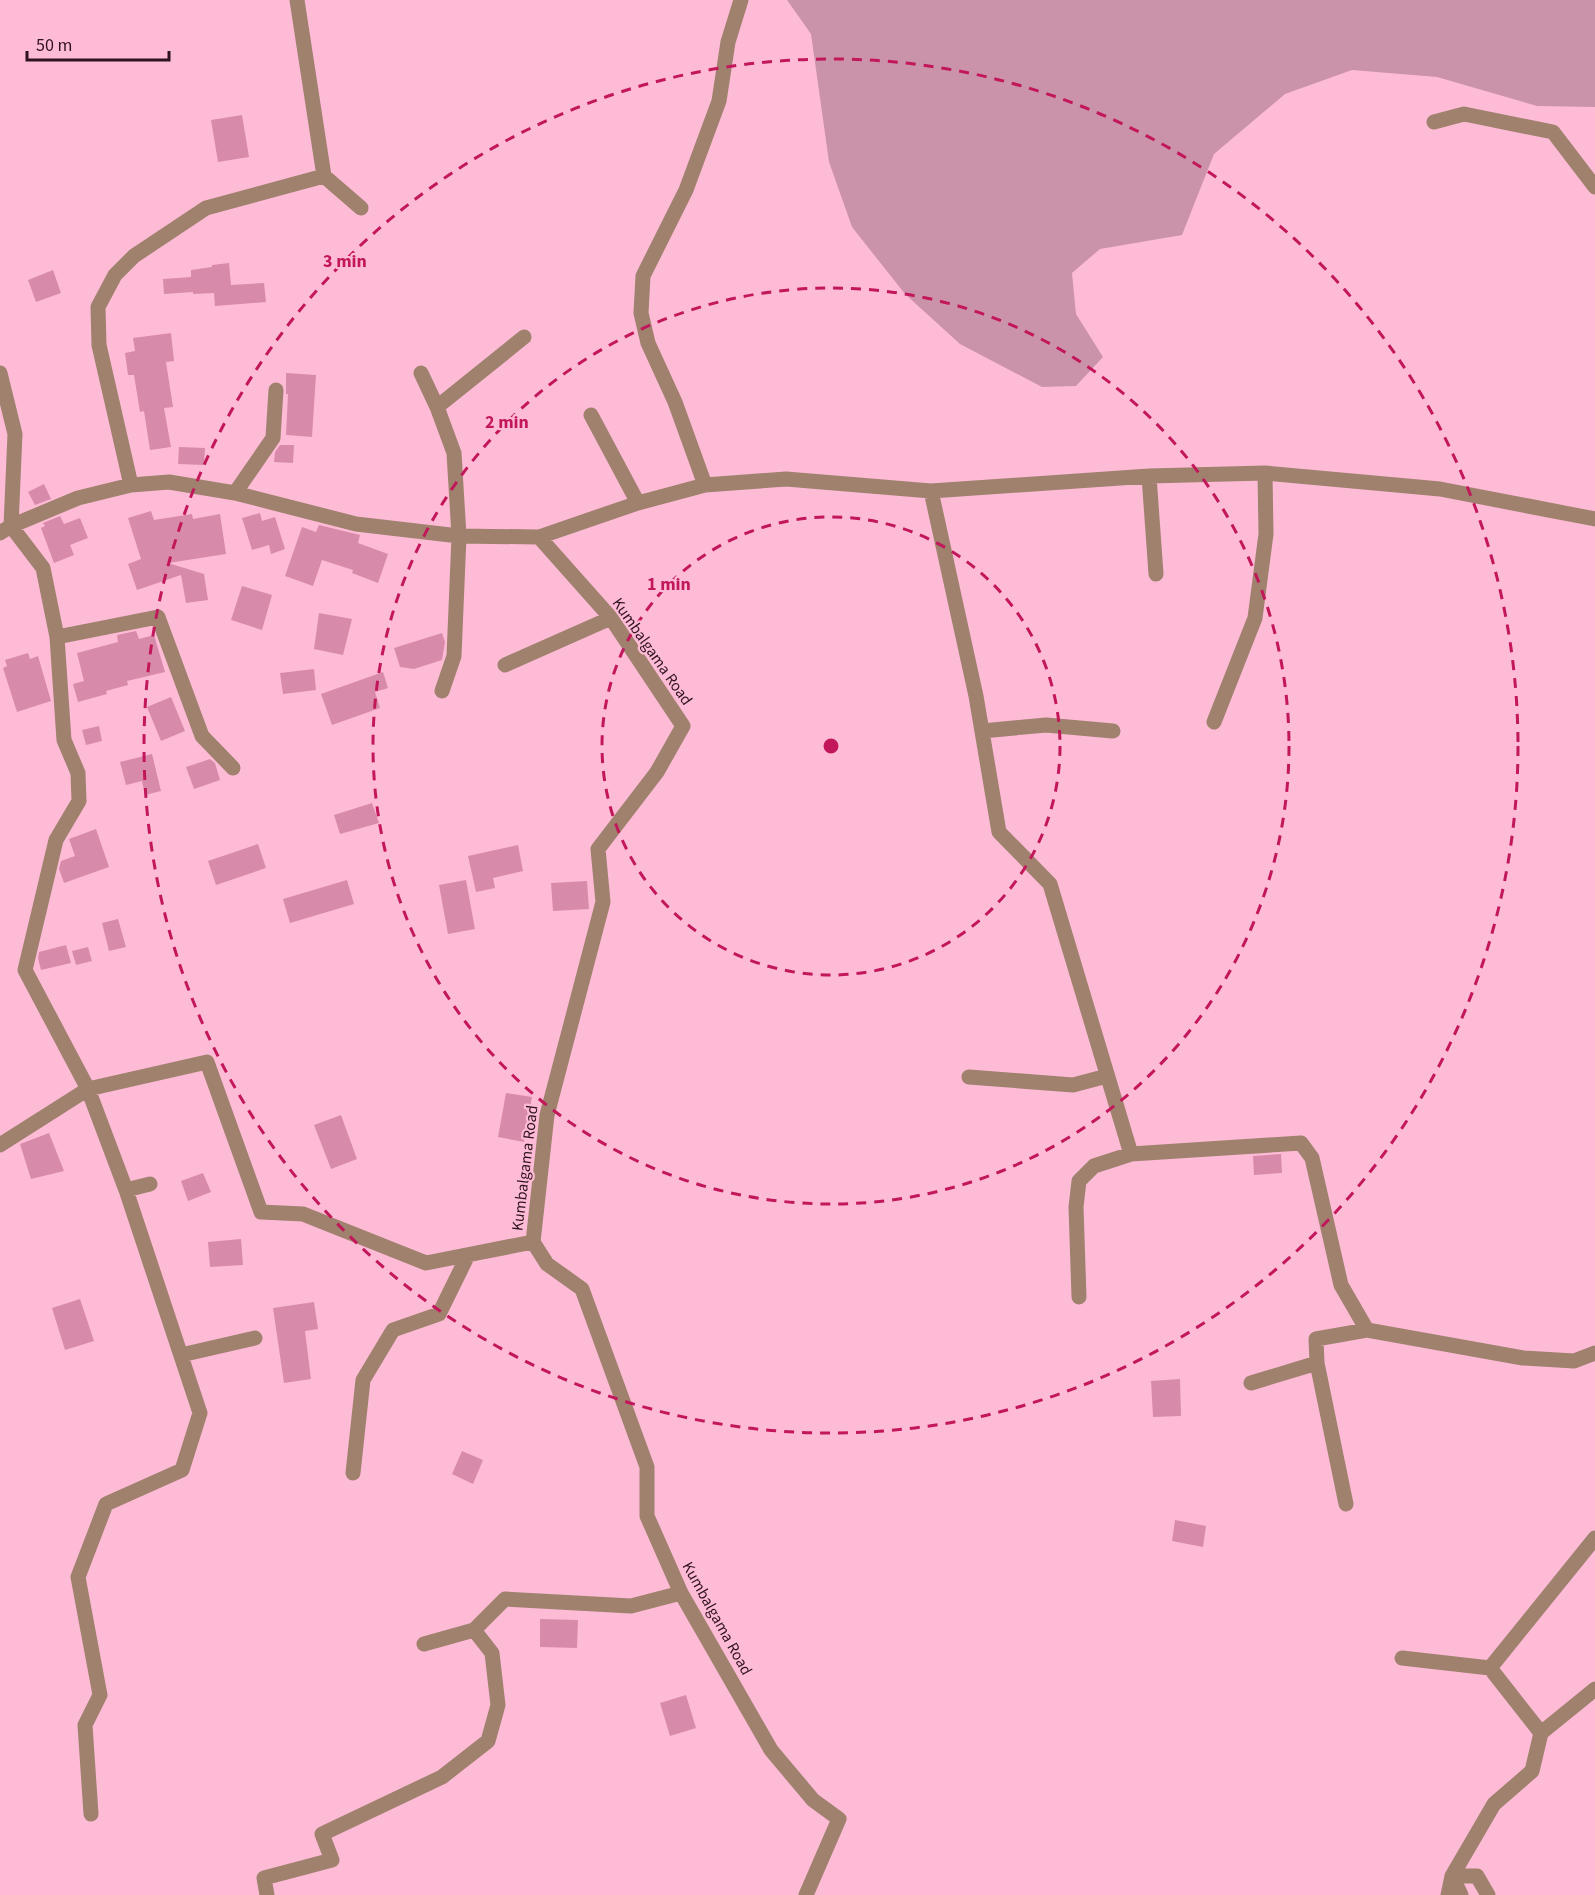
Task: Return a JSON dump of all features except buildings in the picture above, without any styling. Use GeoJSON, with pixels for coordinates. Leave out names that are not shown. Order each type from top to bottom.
{"type":"FeatureCollection","features":[{"type":"Feature","properties":{"kind":"street"},"geometry":{"type":"LineString","coordinates":[[297,0],[324,176],[361,208]]}},
{"type":"Feature","properties":{"kind":"street"},"geometry":{"type":"LineString","coordinates":[[705,485],[675,402],[648,343],[641,313],[643,276],[686,190],[719,101],[728,42],[741,0]]}},
{"type":"Feature","properties":{"kind":"street"},"geometry":{"type":"LineString","coordinates":[[1434,122],[1464,114],[1553,132],[1595,187]]}},
{"type":"Feature","properties":{"kind":"street"},"geometry":{"type":"LineString","coordinates":[[131,485],[99,345],[98,307],[115,275],[134,256],[206,208],[324,176]]}},
{"type":"Feature","properties":{"kind":"street"},"geometry":{"type":"LineString","coordinates":[[437,407],[524,337]]}},
{"type":"Feature","properties":{"kind":"street"},"geometry":{"type":"LineString","coordinates":[[0,373],[15,434],[6,529],[43,568],[57,638],[64,740],[78,772],[79,801],[56,840],[25,970],[88,1089],[126,1190],[200,1413],[182,1470],[106,1504],[78,1577],[100,1695],[85,1725],[91,1814]]}},
{"type":"Feature","properties":{"kind":"street"},"geometry":{"type":"LineString","coordinates":[[422,373],[454,453],[459,536],[454,656],[442,691]]}},
{"type":"Feature","properties":{"kind":"street"},"geometry":{"type":"LineString","coordinates":[[235,493],[273,438],[276,390]]}},
{"type":"Feature","properties":{"kind":"street"},"geometry":{"type":"LineString","coordinates":[[591,416],[638,503]]}},
{"type":"Feature","properties":{"kind":"street"},"geometry":{"type":"LineString","coordinates":[[6,529],[78,498],[131,485],[169,482],[235,493],[356,524],[459,536],[539,537],[638,503],[705,485],[786,479],[931,491],[1149,476],[1265,473],[1440,489],[1595,519]]}},
{"type":"Feature","properties":{"kind":"street"},"geometry":{"type":"LineString","coordinates":[[1214,722],[1256,618],[1266,534],[1265,473]]}},
{"type":"Feature","properties":{"kind":"street"},"geometry":{"type":"LineString","coordinates":[[1149,476],[1156,574]]}},
{"type":"Feature","properties":{"kind":"street"},"geometry":{"type":"LineString","coordinates":[[931,491],[982,731],[999,832],[1050,884],[1131,1155]]}},
{"type":"Feature","properties":{"kind":"street","name":"Kumbalgama Road"},"geometry":{"type":"LineString","coordinates":[[539,537],[611,618],[683,726],[657,772],[598,849],[603,902],[547,1115],[533,1242],[547,1264],[582,1289],[647,1467],[647,1516],[681,1593],[771,1750],[813,1800],[839,1819],[806,1895]]}},
{"type":"Feature","properties":{"kind":"street"},"geometry":{"type":"LineString","coordinates":[[57,638],[158,617],[202,736],[233,768]]}},
{"type":"Feature","properties":{"kind":"street"},"geometry":{"type":"LineString","coordinates":[[505,665],[611,618]]}},
{"type":"Feature","properties":{"kind":"street"},"geometry":{"type":"LineString","coordinates":[[982,731],[1046,725],[1113,731]]}},
{"type":"Feature","properties":{"kind":"street"},"geometry":{"type":"LineString","coordinates":[[0,1145],[88,1089],[207,1062],[261,1212],[303,1214],[426,1263],[533,1242]]}},
{"type":"Feature","properties":{"kind":"street"},"geometry":{"type":"LineString","coordinates":[[969,1077],[1073,1085],[1107,1076]]}},
{"type":"Feature","properties":{"kind":"street"},"geometry":{"type":"LineString","coordinates":[[1079,1297],[1076,1207],[1079,1181],[1094,1166],[1131,1155],[1301,1143],[1312,1158],[1341,1285],[1367,1330]]}},
{"type":"Feature","properties":{"kind":"street"},"geometry":{"type":"LineString","coordinates":[[126,1190],[150,1184]]}},
{"type":"Feature","properties":{"kind":"street"},"geometry":{"type":"LineString","coordinates":[[353,1473],[363,1380],[393,1330],[439,1314],[468,1255]]}},
{"type":"Feature","properties":{"kind":"street"},"geometry":{"type":"LineString","coordinates":[[1346,1504],[1317,1363],[1316,1339],[1367,1330],[1523,1358],[1574,1361],[1595,1353]]}},
{"type":"Feature","properties":{"kind":"street"},"geometry":{"type":"LineString","coordinates":[[181,1355],[255,1338]]}},
{"type":"Feature","properties":{"kind":"street"},"geometry":{"type":"LineString","coordinates":[[1251,1383],[1317,1363]]}},
{"type":"Feature","properties":{"kind":"street"},"geometry":{"type":"LineString","coordinates":[[1490,1668],[1595,1538]]}},
{"type":"Feature","properties":{"kind":"street"},"geometry":{"type":"LineString","coordinates":[[424,1644],[474,1630],[505,1599],[631,1606],[681,1593]]}},
{"type":"Feature","properties":{"kind":"street"},"geometry":{"type":"LineString","coordinates":[[267,1895],[264,1878],[332,1860],[322,1834],[442,1777],[488,1741],[498,1705],[492,1653],[474,1630]]}},
{"type":"Feature","properties":{"kind":"street"},"geometry":{"type":"LineString","coordinates":[[1402,1658],[1490,1668],[1541,1733]]}},
{"type":"Feature","properties":{"kind":"street"},"geometry":{"type":"LineString","coordinates":[[1448,1895],[1452,1876],[1494,1804],[1532,1771],[1541,1733],[1595,1689]]}},
{"type":"Feature","properties":{"kind":"street"},"geometry":{"type":"LineString","coordinates":[[1452,1876],[1461,1895]]}},
{"type":"Feature","properties":{"kind":"street"},"geometry":{"type":"LineString","coordinates":[[1452,1876],[1476,1876],[1488,1895]]}},
{"type":"Feature","properties":{"kind":"shaded area"},"geometry":{"type":"Polygon","coordinates":[[[787,0],[1595,0],[1595,107],[1537,106],[1437,77],[1352,70],[1285,94],[1214,154],[1182,235],[1100,249],[1072,273],[1076,314],[1103,357],[1076,386],[1042,387],[960,344],[905,294],[852,227],[829,162],[811,34],[787,0]]]}}]}
